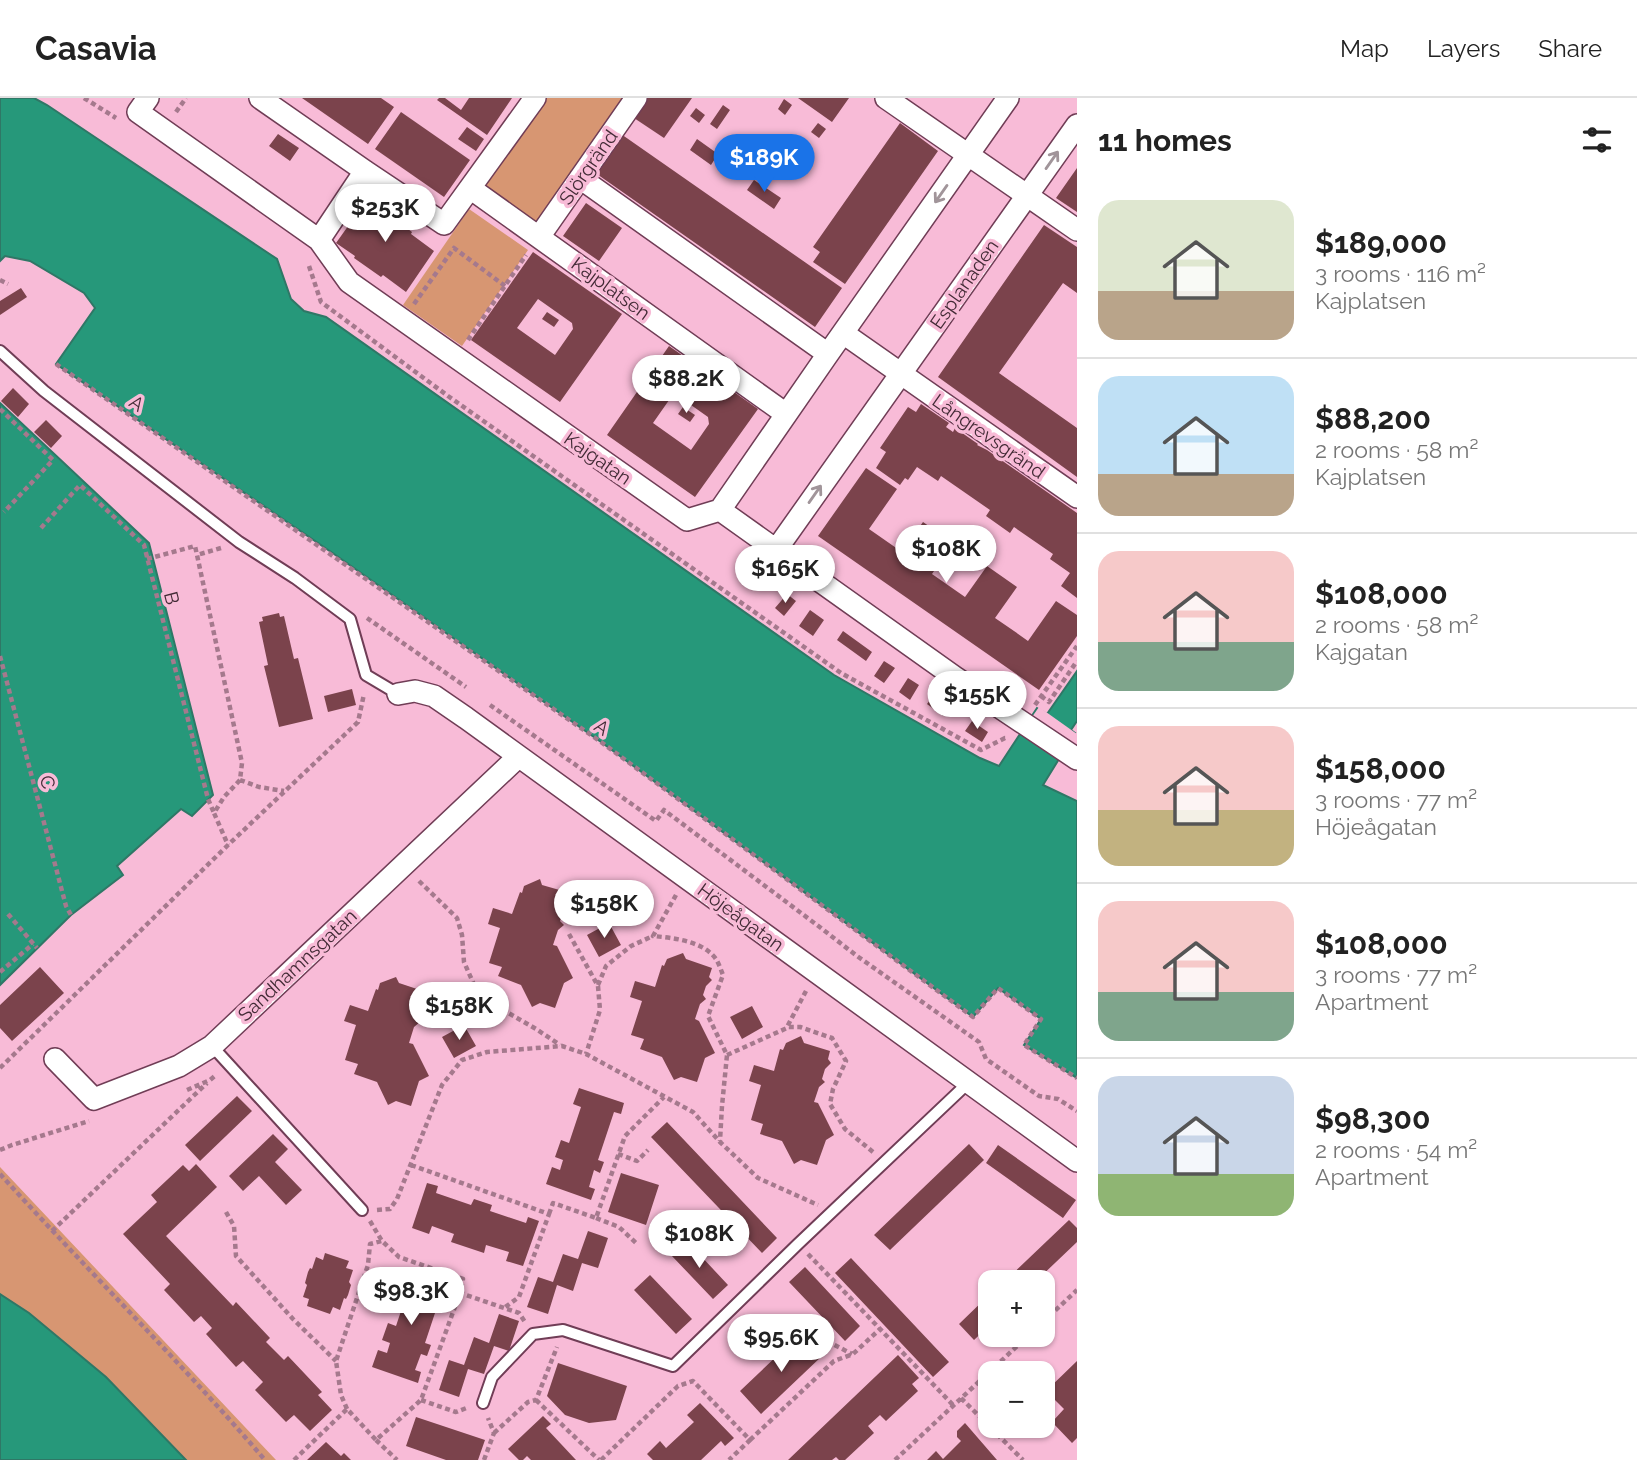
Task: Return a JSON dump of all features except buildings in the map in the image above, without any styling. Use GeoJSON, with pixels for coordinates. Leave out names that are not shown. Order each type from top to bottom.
{"type":"FeatureCollection","features":[{"type":"Feature","properties":{"kind":"street"},"geometry":{"type":"LineString","coordinates":[[260,98],[444,224],[535,98]]}},
{"type":"Feature","properties":{"kind":"street","name":"Slörgränd"},"geometry":{"type":"LineString","coordinates":[[539,237],[636,98]]}},
{"type":"Feature","properties":{"kind":"street"},"geometry":{"type":"LineString","coordinates":[[886,98],[1077,230]]}},
{"type":"Feature","properties":{"kind":"street"},"geometry":{"type":"LineString","coordinates":[[1008,98],[720,510],[956,678],[1072,756]]}},
{"type":"Feature","properties":{"kind":"street","name":"Kajgatan"},"geometry":{"type":"LineString","coordinates":[[143,105],[319,240],[349,282],[402,321],[687,520],[720,510]]}},
{"type":"Feature","properties":{"kind":"street","name":"Esplanaden"},"geometry":{"type":"LineString","coordinates":[[776,550],[1077,125]]}},
{"type":"Feature","properties":{"kind":"street"},"geometry":{"type":"LineString","coordinates":[[319,240],[365,171]]}},
{"type":"Feature","properties":{"kind":"street"},"geometry":{"type":"LineString","coordinates":[[580,178],[828,354]]}},
{"type":"Feature","properties":{"kind":"street","name":"Kajplatsen"},"geometry":{"type":"LineString","coordinates":[[470,188],[786,414]]}},
{"type":"Feature","properties":{"kind":"street"},"geometry":{"type":"LineString","coordinates":[[842,333],[900,374]]}},
{"type":"Feature","properties":{"kind":"street","name":"Långrevsgränd"},"geometry":{"type":"LineString","coordinates":[[900,374],[1077,498]]}},
{"type":"Feature","properties":{"kind":"street","name":"Höjeågatan"},"geometry":{"type":"LineString","coordinates":[[398,694],[415,691],[434,696],[1077,1161]]}},
{"type":"Feature","properties":{"kind":"street","name":"Sandhamnsgatan"},"geometry":{"type":"LineString","coordinates":[[55,1059],[94,1099],[179,1066],[212,1046],[518,757]]}},
{"type":"Feature","properties":{"kind":"lane"},"geometry":{"type":"LineString","coordinates":[[0,351],[44,391],[239,542],[295,578],[350,619],[366,676],[398,694]]}},
{"type":"Feature","properties":{"kind":"lane"},"geometry":{"type":"LineString","coordinates":[[212,1046],[362,1210]]}},
{"type":"Feature","properties":{"kind":"lane"},"geometry":{"type":"LineString","coordinates":[[483,1403],[492,1377],[533,1334],[563,1330],[673,1366],[968,1083]]}},
{"type":"Feature","properties":{"kind":"path"},"geometry":{"type":"LineString","coordinates":[[84,98],[117,119]]}},
{"type":"Feature","properties":{"kind":"path"},"geometry":{"type":"LineString","coordinates":[[455,358],[539,237]]}},
{"type":"Feature","properties":{"kind":"path"},"geometry":{"type":"LineString","coordinates":[[402,321],[454,248],[505,286]]}},
{"type":"Feature","properties":{"kind":"path"},"geometry":{"type":"LineString","coordinates":[[306,257],[321,302],[459,404],[841,673],[981,750],[1024,725],[1077,646]]}},
{"type":"Feature","properties":{"kind":"path"},"geometry":{"type":"LineString","coordinates":[[0,280],[8,284]]}},
{"type":"Feature","properties":{"kind":"path","name":"A"},"geometry":{"type":"LineString","coordinates":[[56,364],[601,742],[974,1017],[998,988],[1041,1019],[1024,1045],[1077,1078]]}},
{"type":"Feature","properties":{"kind":"path"},"geometry":{"type":"LineString","coordinates":[[0,410],[53,460],[4,512]]}},
{"type":"Feature","properties":{"kind":"path","name":"B"},"geometry":{"type":"LineString","coordinates":[[41,528],[80,485],[144,545],[208,799],[228,845]]}},
{"type":"Feature","properties":{"kind":"path"},"geometry":{"type":"LineString","coordinates":[[197,555],[239,542]]}},
{"type":"Feature","properties":{"kind":"path"},"geometry":{"type":"LineString","coordinates":[[147,559],[195,546],[242,763],[240,780],[214,813]]}},
{"type":"Feature","properties":{"kind":"path"},"geometry":{"type":"LineString","coordinates":[[357,611],[468,689]]}},
{"type":"Feature","properties":{"kind":"path","name":"C"},"geometry":{"type":"LineString","coordinates":[[0,656],[66,905],[71,915]]}},
{"type":"Feature","properties":{"kind":"path"},"geometry":{"type":"LineString","coordinates":[[1041,696],[1049,702],[1077,661]]}},
{"type":"Feature","properties":{"kind":"path"},"geometry":{"type":"LineString","coordinates":[[0,1068],[358,722],[364,700],[366,676]]}},
{"type":"Feature","properties":{"kind":"path"},"geometry":{"type":"LineString","coordinates":[[490,705],[656,821],[664,810],[857,956],[979,1042],[986,1059],[1040,1096],[1058,1099],[1077,1111]]}},
{"type":"Feature","properties":{"kind":"path"},"geometry":{"type":"LineString","coordinates":[[240,780],[259,787],[284,791]]}},
{"type":"Feature","properties":{"kind":"path"},"geometry":{"type":"LineString","coordinates":[[419,881],[457,918],[462,935],[464,962],[479,996],[562,1046],[586,1054],[693,1112],[758,1178],[832,1212]]}},
{"type":"Feature","properties":{"kind":"path"},"geometry":{"type":"LineString","coordinates":[[653,936],[678,891]]}},
{"type":"Feature","properties":{"kind":"path"},"geometry":{"type":"LineString","coordinates":[[0,972],[35,946],[8,915]]}},
{"type":"Feature","properties":{"kind":"path"},"geometry":{"type":"LineString","coordinates":[[569,934],[598,986],[600,1010],[586,1054]]}},
{"type":"Feature","properties":{"kind":"path"},"geometry":{"type":"LineString","coordinates":[[598,986],[606,966],[631,946],[653,936],[673,937],[706,949],[717,961],[723,975],[708,1016],[727,1055],[720,1142]]}},
{"type":"Feature","properties":{"kind":"path"},"geometry":{"type":"LineString","coordinates":[[787,1027],[808,985]]}},
{"type":"Feature","properties":{"kind":"path"},"geometry":{"type":"LineString","coordinates":[[727,1055],[787,1027],[800,1027],[832,1038],[846,1061],[833,1089],[830,1104],[845,1129],[885,1161]]}},
{"type":"Feature","properties":{"kind":"path"},"geometry":{"type":"LineString","coordinates":[[362,1210],[390,1209],[397,1199],[442,1085],[462,1060],[487,1052],[562,1046]]}},
{"type":"Feature","properties":{"kind":"path"},"geometry":{"type":"LineString","coordinates":[[52,1231],[210,1080]]}},
{"type":"Feature","properties":{"kind":"path"},"geometry":{"type":"LineString","coordinates":[[596,1218],[625,1136],[664,1097]]}},
{"type":"Feature","properties":{"kind":"path"},"geometry":{"type":"LineString","coordinates":[[618,1154],[637,1161],[648,1150]]}},
{"type":"Feature","properties":{"kind":"path"},"geometry":{"type":"LineString","coordinates":[[411,1164],[549,1214]]}},
{"type":"Feature","properties":{"kind":"path"},"geometry":{"type":"LineString","coordinates":[[0,1174],[230,1419],[265,1460]]}},
{"type":"Feature","properties":{"kind":"path"},"geometry":{"type":"LineString","coordinates":[[504,1308],[519,1297],[553,1203],[620,1227],[636,1243]]}},
{"type":"Feature","properties":{"kind":"path"},"geometry":{"type":"LineString","coordinates":[[362,1210],[382,1241],[399,1257],[463,1279],[421,1400],[376,1440]]}},
{"type":"Feature","properties":{"kind":"path"},"geometry":{"type":"LineString","coordinates":[[226,1212],[233,1226],[236,1256],[293,1319],[336,1361]]}},
{"type":"Feature","properties":{"kind":"path"},"geometry":{"type":"LineString","coordinates":[[382,1241],[370,1244],[368,1265],[336,1361],[341,1395],[347,1409],[397,1460]]}},
{"type":"Feature","properties":{"kind":"path"},"geometry":{"type":"LineString","coordinates":[[798,1244],[953,1405]]}},
{"type":"Feature","properties":{"kind":"path"},"geometry":{"type":"LineString","coordinates":[[1055,1311],[1077,1290]]}},
{"type":"Feature","properties":{"kind":"path"},"geometry":{"type":"LineString","coordinates":[[460,1293],[520,1313],[533,1334]]}},
{"type":"Feature","properties":{"kind":"path"},"geometry":{"type":"LineString","coordinates":[[729,1460],[834,1362],[853,1354],[880,1329]]}},
{"type":"Feature","properties":{"kind":"path"},"geometry":{"type":"LineString","coordinates":[[537,1400],[563,1330]]}},
{"type":"Feature","properties":{"kind":"path"},"geometry":{"type":"LineString","coordinates":[[827,1341],[853,1354]]}},
{"type":"Feature","properties":{"kind":"path"},"geometry":{"type":"LineString","coordinates":[[895,1460],[1016,1347]]}},
{"type":"Feature","properties":{"kind":"path"},"geometry":{"type":"LineString","coordinates":[[537,1400],[600,1460],[678,1386],[694,1381],[750,1440]]}},
{"type":"Feature","properties":{"kind":"path"},"geometry":{"type":"LineString","coordinates":[[961,1398],[1023,1460]]}},
{"type":"Feature","properties":{"kind":"path"},"geometry":{"type":"LineString","coordinates":[[421,1400],[456,1412],[483,1403],[494,1433]]}},
{"type":"Feature","properties":{"kind":"path"},"geometry":{"type":"LineString","coordinates":[[484,1460],[494,1433],[528,1402],[537,1400]]}},
{"type":"Feature","properties":{"kind":"path"},"geometry":{"type":"LineString","coordinates":[[294,1460],[347,1409]]}},
{"type":"Feature","properties":{"kind":"shaded area"},"geometry":{"type":"Polygon","coordinates":[[[0,98],[34,98],[47,105],[277,259],[291,299],[304,311],[326,317],[834,675],[980,758],[999,766],[1037,708],[1047,714],[1077,671],[1077,721],[1071,730],[1075,733],[1043,785],[1077,801],[1077,1078],[1024,1045],[1041,1019],[998,988],[973,1017],[601,742],[334,554],[56,364],[95,308],[84,293],[30,261],[5,256],[0,261],[0,98]]]}},
{"type":"Feature","properties":{"kind":"shaded area"},"geometry":{"type":"Polygon","coordinates":[[[546,98],[625,98],[535,227],[482,190],[546,98]]]}},
{"type":"Feature","properties":{"kind":"shaded area"},"geometry":{"type":"Polygon","coordinates":[[[469,209],[528,250],[462,346],[403,305],[469,209]]]}},
{"type":"Feature","properties":{"kind":"shaded area"},"geometry":{"type":"Polygon","coordinates":[[[0,403],[149,543],[213,795],[192,816],[181,809],[117,866],[123,875],[71,915],[0,985],[0,403]]]}},
{"type":"Feature","properties":{"kind":"shaded area"},"geometry":{"type":"Polygon","coordinates":[[[0,1167],[276,1460],[0,1460],[0,1167]]]}},
{"type":"Feature","properties":{"kind":"shaded area"},"geometry":{"type":"Polygon","coordinates":[[[0,1294],[29,1313],[106,1377],[186,1460],[0,1460],[0,1294]]]}},
{"type":"Feature","properties":{"kind":"pier"},"geometry":{"type":"Polygon","coordinates":[[[1039,707],[1077,734],[1061,762],[1020,734],[1039,707]]]}}]}
